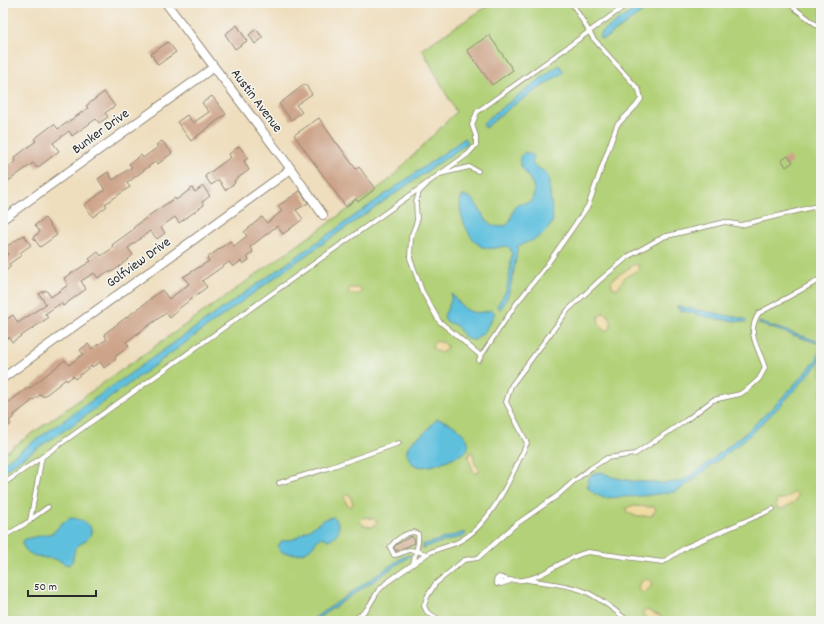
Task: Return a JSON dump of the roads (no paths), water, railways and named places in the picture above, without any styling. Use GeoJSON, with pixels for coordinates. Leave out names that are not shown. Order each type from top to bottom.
{"type":"FeatureCollection","features":[{"type":"Feature","properties":{"kind":"street","name":"Austin Avenue"},"geometry":{"type":"LineString","coordinates":[[166,3],[291,169],[323,215]]}},
{"type":"Feature","properties":{"kind":"street","name":"Bunker Drive"},"geometry":{"type":"LineString","coordinates":[[3,219],[214,67]]}},
{"type":"Feature","properties":{"kind":"street","name":"Golfview Drive"},"geometry":{"type":"LineString","coordinates":[[3,378],[291,169]]}},
{"type":"Feature","properties":{"kind":"lane"},"geometry":{"type":"LineString","coordinates":[[478,170],[469,166],[437,175],[419,192],[416,202],[417,221],[411,237],[410,258],[422,292],[439,321],[480,358],[516,304],[544,269],[588,206],[617,125],[642,99],[638,90],[589,32],[572,3]]}},
{"type":"Feature","properties":{"kind":"lane"},"geometry":{"type":"LineString","coordinates":[[3,484],[468,154],[476,145],[476,136],[472,125],[477,112],[629,3]]}},
{"type":"Feature","properties":{"kind":"lane"},"geometry":{"type":"LineString","coordinates":[[790,3],[794,8],[821,28]]}},
{"type":"Feature","properties":{"kind":"lane"},"geometry":{"type":"LineString","coordinates":[[353,621],[367,609],[378,591],[386,583],[434,550],[458,543],[481,524],[501,496],[526,443],[506,402],[511,386],[568,310],[600,280],[629,256],[663,237],[725,222],[742,225],[821,204]]}},
{"type":"Feature","properties":{"kind":"lane"},"geometry":{"type":"LineString","coordinates":[[442,621],[427,612],[424,606],[427,597],[435,584],[464,560],[478,558],[514,525],[557,496],[591,468],[607,458],[635,454],[685,421],[713,400],[740,394],[759,379],[765,368],[752,332],[755,319],[759,313],[821,279]]}},
{"type":"Feature","properties":{"kind":"lane"},"geometry":{"type":"LineString","coordinates":[[279,483],[328,468],[399,443]]}},
{"type":"Feature","properties":{"kind":"lane"},"geometry":{"type":"LineString","coordinates":[[30,520],[42,457]]}},
{"type":"Feature","properties":{"kind":"lane"},"geometry":{"type":"LineString","coordinates":[[3,537],[48,507]]}},
{"type":"Feature","properties":{"kind":"lane"},"geometry":{"type":"LineString","coordinates":[[526,580],[540,576],[576,555],[588,552],[663,562],[686,547],[773,508]]}},
{"type":"Feature","properties":{"kind":"lane"},"geometry":{"type":"LineString","coordinates":[[413,564],[416,551],[419,537],[418,534],[410,532],[393,543],[390,548],[394,555],[408,550],[416,551],[427,554]]}},
{"type":"Feature","properties":{"kind":"lane"},"geometry":{"type":"LineString","coordinates":[[510,581],[526,580],[562,585],[583,591],[601,601],[628,621]]}},
{"type":"Feature","properties":{"kind":"water"},"geometry":{"type":"Polygon","coordinates":[[[644,3],[655,3],[606,38],[601,39],[599,37],[602,32],[644,3]]]}},
{"type":"Feature","properties":{"kind":"water"},"geometry":{"type":"Polygon","coordinates":[[[559,65],[564,72],[511,107],[485,128],[483,124],[487,119],[559,65]]]}},
{"type":"Feature","properties":{"kind":"water"},"geometry":{"type":"Polygon","coordinates":[[[465,138],[468,143],[292,265],[74,424],[3,471],[3,463],[465,138]]]}},
{"type":"Feature","properties":{"kind":"water"},"geometry":{"type":"Polygon","coordinates":[[[526,152],[534,156],[532,162],[533,165],[545,172],[548,176],[553,220],[543,234],[534,240],[518,246],[510,289],[504,304],[500,309],[497,306],[506,291],[512,253],[507,246],[489,248],[478,244],[468,232],[462,217],[460,202],[462,196],[468,197],[478,206],[485,219],[490,224],[503,226],[508,224],[516,205],[530,202],[534,195],[533,187],[520,162],[521,156],[526,152]]]}},
{"type":"Feature","properties":{"kind":"water"},"geometry":{"type":"Polygon","coordinates":[[[451,294],[465,309],[469,311],[480,312],[492,310],[495,313],[485,331],[475,340],[469,340],[466,338],[457,327],[447,322],[445,319],[444,316],[451,301],[451,294]]]}},
{"type":"Feature","properties":{"kind":"water"},"geometry":{"type":"Polygon","coordinates":[[[677,306],[745,319],[747,321],[716,319],[680,310],[677,306]]]}},
{"type":"Feature","properties":{"kind":"water"},"geometry":{"type":"Polygon","coordinates":[[[759,322],[818,341],[817,343],[759,324],[759,322]]]}},
{"type":"Feature","properties":{"kind":"water"},"geometry":{"type":"Polygon","coordinates":[[[821,346],[821,356],[817,365],[781,405],[750,435],[685,486],[674,492],[604,498],[595,494],[588,488],[588,480],[590,476],[602,472],[612,477],[631,481],[661,483],[680,482],[695,473],[749,430],[778,402],[816,361],[821,346]]]}},
{"type":"Feature","properties":{"kind":"water"},"geometry":{"type":"Polygon","coordinates":[[[437,419],[449,423],[459,430],[467,439],[468,448],[461,454],[433,465],[421,467],[415,465],[411,462],[407,454],[408,447],[437,419]]]}},
{"type":"Feature","properties":{"kind":"water"},"geometry":{"type":"Polygon","coordinates":[[[333,517],[338,523],[339,527],[337,533],[332,538],[328,540],[323,537],[321,538],[309,550],[300,554],[284,553],[279,549],[278,546],[282,541],[294,539],[325,519],[333,517]]]}},
{"type":"Feature","properties":{"kind":"water"},"geometry":{"type":"Polygon","coordinates":[[[71,518],[85,522],[91,528],[91,531],[87,539],[75,548],[72,562],[69,565],[55,559],[36,556],[27,552],[24,548],[22,543],[25,539],[53,533],[62,523],[71,518]]]}},
{"type":"Feature","properties":{"kind":"water"},"geometry":{"type":"Polygon","coordinates":[[[465,532],[466,533],[464,536],[422,548],[422,545],[465,532]]]}},
{"type":"Feature","properties":{"kind":"water"},"geometry":{"type":"Polygon","coordinates":[[[410,554],[410,556],[314,621],[310,621],[400,559],[410,554]]]}}]}
